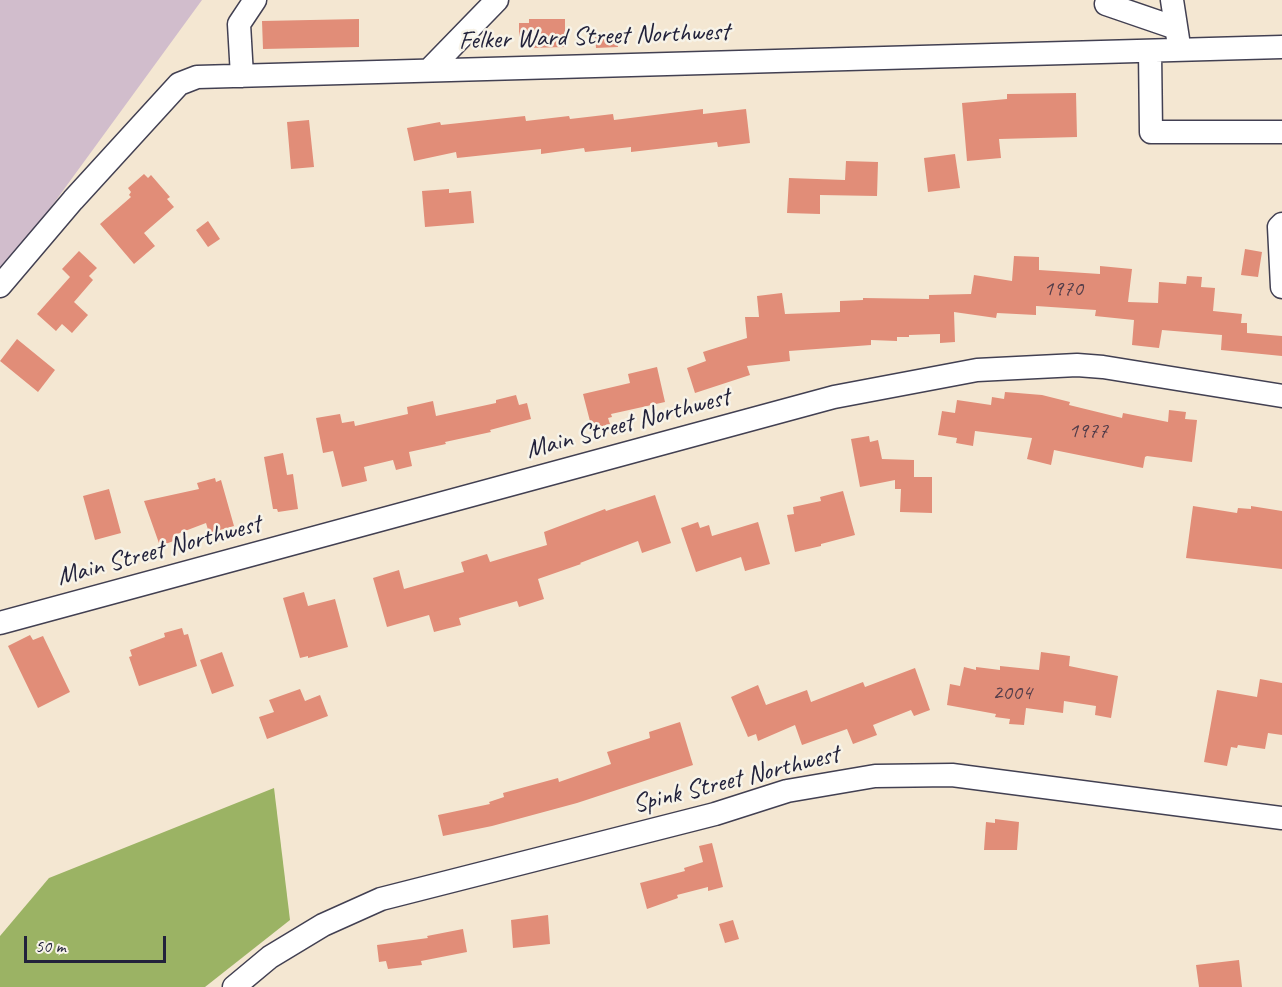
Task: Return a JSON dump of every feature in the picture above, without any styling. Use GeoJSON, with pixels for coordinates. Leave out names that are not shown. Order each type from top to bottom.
{"type":"FeatureCollection","features":[{"type":"Feature","properties":{"kind":"street"},"geometry":{"type":"LineString","coordinates":[[242,76],[239,24],[255,0]]}},
{"type":"Feature","properties":{"kind":"street"},"geometry":{"type":"LineString","coordinates":[[429,70],[497,0]]}},
{"type":"Feature","properties":{"kind":"street"},"geometry":{"type":"LineString","coordinates":[[1106,4],[1178,39],[1178,1]]}},
{"type":"Feature","properties":{"kind":"street","name":"Felker Ward Street Northwest"},"geometry":{"type":"LineString","coordinates":[[0,286],[179,84],[197,77],[1150,51],[1178,39],[1282,47]]}},
{"type":"Feature","properties":{"kind":"street"},"geometry":{"type":"LineString","coordinates":[[1150,51],[1151,132],[1282,132]]}},
{"type":"Feature","properties":{"kind":"street"},"geometry":{"type":"LineString","coordinates":[[1282,224],[1279,227],[1282,287]]}},
{"type":"Feature","properties":{"kind":"street","name":"Main Street Northwest"},"geometry":{"type":"LineString","coordinates":[[0,623],[834,397],[977,370],[1085,366],[1282,396]]}},
{"type":"Feature","properties":{"kind":"street","name":"Spink Street Northwest"},"geometry":{"type":"LineString","coordinates":[[234,987],[270,957],[314,930],[381,899],[715,814],[787,791],[875,776],[952,775],[1282,818]]}},
{"type":"Feature","properties":{"kind":"shaded area"},"geometry":{"type":"Polygon","coordinates":[[[0,0],[202,0],[0,277],[0,0]]]}},
{"type":"Feature","properties":{"kind":"green space"},"geometry":{"type":"Polygon","coordinates":[[[274,788],[290,920],[205,987],[0,987],[0,936],[49,878],[274,788]]]}},
{"type":"Feature","properties":{"kind":"building"},"geometry":{"type":"Polygon","coordinates":[[[359,19],[359,47],[263,49],[262,21],[359,19]]]}},
{"type":"Feature","properties":{"kind":"building"},"geometry":{"type":"Polygon","coordinates":[[[529,19],[565,19],[565,47],[528,48],[528,38],[519,38],[519,23],[529,23],[529,19]]]}},
{"type":"Feature","properties":{"kind":"building"},"geometry":{"type":"Polygon","coordinates":[[[617,32],[618,47],[596,48],[595,33],[617,32]]]}},
{"type":"Feature","properties":{"kind":"building"},"geometry":{"type":"Polygon","coordinates":[[[1076,93],[1077,137],[999,139],[1001,158],[967,161],[962,103],[1007,99],[1007,94],[1076,93]]]}},
{"type":"Feature","properties":{"kind":"building"},"geometry":{"type":"Polygon","coordinates":[[[703,109],[703,114],[746,109],[750,143],[718,147],[717,142],[631,152],[631,147],[585,152],[584,148],[541,154],[541,149],[457,158],[456,152],[414,161],[407,128],[440,122],[441,125],[525,116],[526,121],[613,114],[614,120],[703,109]]]}},
{"type":"Feature","properties":{"kind":"building"},"geometry":{"type":"Polygon","coordinates":[[[309,120],[314,167],[291,169],[287,122],[309,120]]]}},
{"type":"Feature","properties":{"kind":"building"},"geometry":{"type":"Polygon","coordinates":[[[955,154],[960,188],[928,192],[924,158],[955,154]]]}},
{"type":"Feature","properties":{"kind":"building"},"geometry":{"type":"Polygon","coordinates":[[[846,161],[878,162],[877,196],[820,195],[820,214],[787,213],[789,178],[845,180],[846,161]]]}},
{"type":"Feature","properties":{"kind":"building"},"geometry":{"type":"Polygon","coordinates":[[[144,174],[148,178],[151,175],[170,197],[167,199],[174,207],[144,233],[155,246],[134,264],[100,224],[131,197],[128,188],[144,174]]]}},
{"type":"Feature","properties":{"kind":"building"},"geometry":{"type":"Polygon","coordinates":[[[449,189],[449,193],[471,191],[474,223],[425,227],[422,191],[449,189]]]}},
{"type":"Feature","properties":{"kind":"building"},"geometry":{"type":"Polygon","coordinates":[[[208,221],[220,239],[208,247],[196,230],[208,221]]]}},
{"type":"Feature","properties":{"kind":"building"},"geometry":{"type":"Polygon","coordinates":[[[1245,249],[1262,252],[1258,277],[1241,275],[1245,249]]]}},
{"type":"Feature","properties":{"kind":"building"},"geometry":{"type":"Polygon","coordinates":[[[79,251],[97,268],[89,276],[93,280],[74,302],[88,315],[72,333],[62,324],[56,331],[37,314],[70,277],[62,269],[79,251]]]}},
{"type":"Feature","properties":{"kind":"building"},"geometry":{"type":"Polygon","coordinates":[[[1014,256],[1039,257],[1039,270],[1100,274],[1100,266],[1132,269],[1128,302],[1158,303],[1159,282],[1186,284],[1187,276],[1202,277],[1201,287],[1215,288],[1213,311],[1242,314],[1241,323],[1247,323],[1247,333],[1282,336],[1282,356],[1221,350],[1222,335],[1162,330],[1159,348],[1132,345],[1134,320],[1095,316],[1096,310],[1036,306],[1036,315],[997,313],[996,318],[954,312],[955,342],[940,343],[940,334],[909,335],[909,337],[897,337],[897,341],[871,340],[871,345],[789,351],[790,361],[747,366],[750,375],[695,393],[687,368],[706,361],[703,352],[747,338],[745,317],[759,317],[757,296],[782,293],[785,314],[840,312],[840,301],[863,300],[863,298],[929,299],[929,295],[971,294],[974,275],[1012,281],[1014,256]]]}},
{"type":"Feature","properties":{"kind":"building"},"geometry":{"type":"Polygon","coordinates":[[[17,339],[55,370],[38,392],[0,361],[17,339]]]}},
{"type":"Feature","properties":{"kind":"building"},"geometry":{"type":"Polygon","coordinates":[[[657,367],[665,402],[611,414],[612,417],[608,418],[610,424],[592,429],[583,394],[630,383],[628,374],[657,367]]]}},
{"type":"Feature","properties":{"kind":"building"},"geometry":{"type":"Polygon","coordinates":[[[1005,392],[1042,395],[1070,402],[1069,405],[1122,418],[1123,413],[1168,422],[1169,410],[1186,412],[1185,419],[1197,420],[1192,462],[1147,456],[1143,468],[1054,450],[1051,465],[1027,459],[1032,438],[975,431],[973,446],[956,443],[957,438],[938,435],[942,411],[955,413],[957,400],[991,405],[992,397],[1004,399],[1005,392]]]}},
{"type":"Feature","properties":{"kind":"building"},"geometry":{"type":"Polygon","coordinates":[[[516,395],[519,405],[527,403],[531,419],[490,430],[491,432],[409,452],[412,466],[396,470],[393,460],[364,467],[367,481],[342,487],[333,451],[323,453],[316,418],[340,414],[342,423],[354,421],[355,426],[408,414],[407,407],[433,401],[436,416],[496,403],[496,400],[516,395]]]}},
{"type":"Feature","properties":{"kind":"building"},"geometry":{"type":"Polygon","coordinates":[[[869,436],[870,442],[878,440],[882,459],[914,460],[914,477],[932,477],[932,513],[900,512],[901,489],[895,489],[895,480],[860,487],[851,439],[869,436]]]}},
{"type":"Feature","properties":{"kind":"building"},"geometry":{"type":"Polygon","coordinates":[[[283,453],[287,475],[293,474],[298,509],[278,512],[277,509],[273,509],[264,457],[283,453]]]}},
{"type":"Feature","properties":{"kind":"building"},"geometry":{"type":"Polygon","coordinates":[[[215,478],[216,482],[221,480],[234,526],[209,533],[206,523],[177,534],[179,539],[160,546],[144,501],[199,489],[197,483],[215,478]]]}},
{"type":"Feature","properties":{"kind":"building"},"geometry":{"type":"Polygon","coordinates":[[[109,489],[121,533],[95,540],[83,496],[109,489]]]}},
{"type":"Feature","properties":{"kind":"building"},"geometry":{"type":"Polygon","coordinates":[[[843,491],[855,535],[795,552],[787,515],[794,514],[793,507],[821,501],[820,497],[843,491]]]}},
{"type":"Feature","properties":{"kind":"building"},"geometry":{"type":"Polygon","coordinates":[[[655,495],[671,543],[642,553],[638,541],[538,579],[544,599],[519,607],[517,601],[459,618],[461,625],[434,632],[429,615],[387,627],[373,578],[399,570],[404,589],[464,572],[461,562],[487,554],[490,562],[547,545],[544,532],[605,509],[606,511],[655,495]]]}},
{"type":"Feature","properties":{"kind":"building"},"geometry":{"type":"Polygon","coordinates":[[[1193,506],[1237,513],[1238,508],[1251,509],[1251,506],[1282,511],[1282,569],[1186,558],[1193,506]]]}},
{"type":"Feature","properties":{"kind":"building"},"geometry":{"type":"Polygon","coordinates":[[[698,522],[700,528],[709,525],[712,536],[758,522],[770,564],[745,571],[741,557],[696,572],[681,528],[698,522]]]}},
{"type":"Feature","properties":{"kind":"building"},"geometry":{"type":"Polygon","coordinates":[[[304,592],[308,606],[335,599],[348,647],[300,658],[283,598],[304,592]]]}},
{"type":"Feature","properties":{"kind":"building"},"geometry":{"type":"Polygon","coordinates":[[[182,628],[184,635],[188,634],[197,666],[139,686],[129,657],[132,656],[130,650],[165,637],[164,633],[182,628]]]}},
{"type":"Feature","properties":{"kind":"building"},"geometry":{"type":"Polygon","coordinates":[[[30,635],[33,640],[43,636],[70,692],[38,708],[8,646],[30,635]]]}},
{"type":"Feature","properties":{"kind":"building"},"geometry":{"type":"Polygon","coordinates":[[[222,652],[234,686],[212,694],[200,660],[222,652]]]}},
{"type":"Feature","properties":{"kind":"building"},"geometry":{"type":"Polygon","coordinates":[[[1041,652],[1070,656],[1069,666],[1118,676],[1111,718],[1095,715],[1096,706],[1064,701],[1063,713],[1026,708],[1024,725],[1009,724],[1010,719],[995,717],[996,714],[947,705],[950,684],[960,686],[964,667],[976,670],[976,667],[1000,670],[1000,666],[1039,670],[1041,652]]]}},
{"type":"Feature","properties":{"kind":"building"},"geometry":{"type":"Polygon","coordinates":[[[915,668],[930,710],[914,716],[911,710],[873,725],[877,735],[853,744],[847,729],[802,745],[795,725],[758,741],[756,734],[748,737],[731,697],[758,685],[766,705],[807,690],[811,702],[863,682],[865,687],[915,668]]]}},
{"type":"Feature","properties":{"kind":"building"},"geometry":{"type":"Polygon","coordinates":[[[1260,679],[1282,683],[1282,735],[1268,733],[1265,749],[1238,745],[1237,748],[1231,747],[1227,766],[1204,762],[1217,690],[1257,697],[1260,679]]]}},
{"type":"Feature","properties":{"kind":"building"},"geometry":{"type":"Polygon","coordinates":[[[300,689],[305,701],[320,695],[328,716],[267,739],[259,717],[274,712],[269,700],[300,689]]]}},
{"type":"Feature","properties":{"kind":"building"},"geometry":{"type":"Polygon","coordinates":[[[680,722],[693,765],[577,803],[492,826],[443,836],[438,815],[490,804],[489,802],[504,797],[503,793],[558,778],[559,782],[611,764],[607,752],[650,738],[649,732],[680,722]]]}},
{"type":"Feature","properties":{"kind":"building"},"geometry":{"type":"Polygon","coordinates":[[[995,819],[1019,822],[1017,850],[984,850],[986,822],[995,823],[995,819]]]}},
{"type":"Feature","properties":{"kind":"building"},"geometry":{"type":"Polygon","coordinates":[[[712,843],[723,887],[708,891],[708,887],[677,895],[678,898],[647,909],[640,883],[685,871],[684,868],[703,862],[699,846],[712,843]]]}},
{"type":"Feature","properties":{"kind":"building"},"geometry":{"type":"Polygon","coordinates":[[[548,915],[550,944],[513,948],[511,920],[548,915]]]}},
{"type":"Feature","properties":{"kind":"building"},"geometry":{"type":"Polygon","coordinates":[[[733,920],[739,939],[725,943],[719,924],[733,920]]]}},
{"type":"Feature","properties":{"kind":"building"},"geometry":{"type":"Polygon","coordinates":[[[463,929],[467,952],[421,961],[422,965],[388,969],[386,961],[379,962],[377,945],[428,938],[427,936],[463,929]]]}},
{"type":"Feature","properties":{"kind":"building"},"geometry":{"type":"Polygon","coordinates":[[[1239,960],[1242,987],[1199,987],[1196,965],[1239,960]]]}}]}
